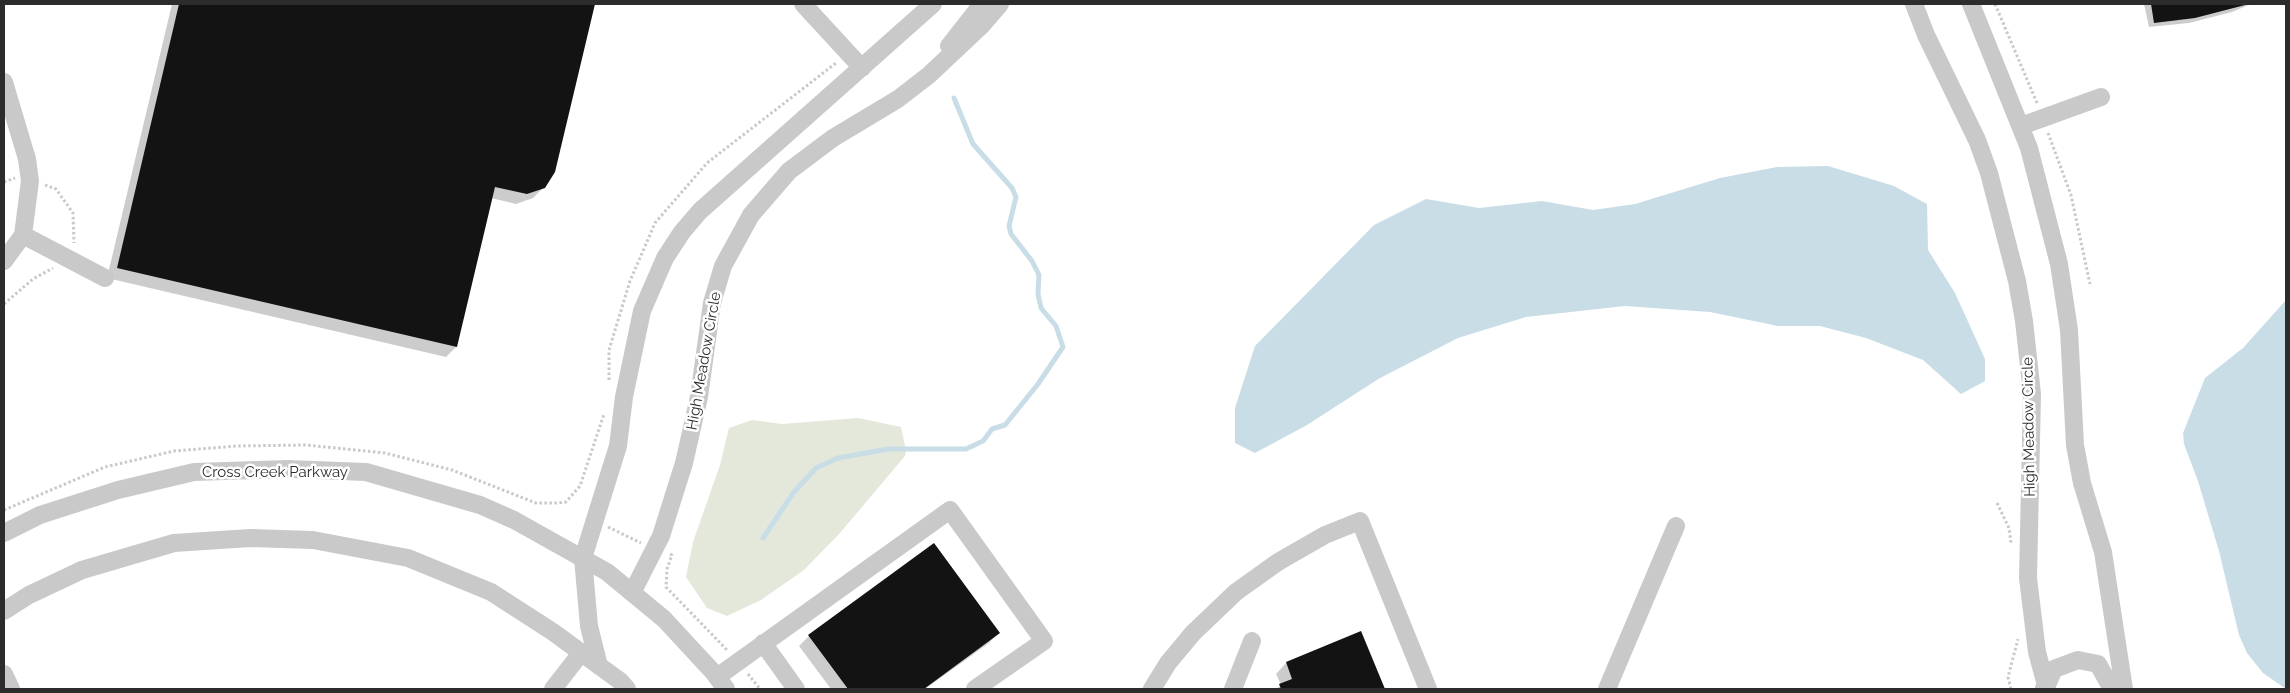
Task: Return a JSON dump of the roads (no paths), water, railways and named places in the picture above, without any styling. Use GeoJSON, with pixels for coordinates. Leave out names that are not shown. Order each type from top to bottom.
{"type":"FeatureCollection","features":[{"type":"Feature","properties":{"kind":"street"},"geometry":{"type":"LineString","coordinates":[[803,4],[862,68]]}},
{"type":"Feature","properties":{"kind":"street"},"geometry":{"type":"LineString","coordinates":[[599,666],[589,626],[583,558],[618,446],[636,333],[651,286],[682,232],[711,200],[933,4]]}},
{"type":"Feature","properties":{"kind":"street"},"geometry":{"type":"LineString","coordinates":[[928,75],[964,25],[982,4]]}},
{"type":"Feature","properties":{"kind":"street","name":"High Meadow Circle"},"geometry":{"type":"LineString","coordinates":[[632,593],[661,536],[684,463],[698,397],[712,303],[723,266],[734,242],[751,215],[789,171],[833,138],[898,99],[928,75],[981,26],[1000,4]]}},
{"type":"Feature","properties":{"kind":"street","name":"High Meadow Circle"},"geometry":{"type":"LineString","coordinates":[[1914,4],[1926,35],[1977,140],[1989,173],[2017,281],[2024,321],[2032,394],[2028,578],[2037,652],[2045,689]]}},
{"type":"Feature","properties":{"kind":"street"},"geometry":{"type":"LineString","coordinates":[[1971,4],[2021,126],[2040,184],[2060,264],[2069,330],[2075,445],[2087,500],[2103,552],[2124,689]]}},
{"type":"Feature","properties":{"kind":"street"},"geometry":{"type":"LineString","coordinates":[[4,82],[27,160],[30,181],[22,235],[4,261]]}},
{"type":"Feature","properties":{"kind":"street"},"geometry":{"type":"LineString","coordinates":[[2021,126],[2101,97]]}},
{"type":"Feature","properties":{"kind":"street"},"geometry":{"type":"LineString","coordinates":[[22,235],[104,278]]}},
{"type":"Feature","properties":{"kind":"street","name":"Cross Creek Parkway"},"geometry":{"type":"LineString","coordinates":[[4,533],[40,515],[118,490],[194,472],[288,469],[366,472],[480,505],[514,520],[607,572],[664,620],[721,683]]}},
{"type":"Feature","properties":{"kind":"street"},"geometry":{"type":"LineString","coordinates":[[721,683],[738,662],[763,643],[950,510],[1044,641],[975,689]]}},
{"type":"Feature","properties":{"kind":"street"},"geometry":{"type":"LineString","coordinates":[[1152,689],[1168,663],[1193,633],[1236,592],[1278,562],[1324,535],[1360,521],[1428,689]]}},
{"type":"Feature","properties":{"kind":"street"},"geometry":{"type":"LineString","coordinates":[[1607,689],[1676,526]]}},
{"type":"Feature","properties":{"kind":"street"},"geometry":{"type":"LineString","coordinates":[[4,611],[29,595],[82,570],[174,543],[250,538],[313,540],[408,558],[490,592],[582,653],[627,689]]}},
{"type":"Feature","properties":{"kind":"street"},"geometry":{"type":"LineString","coordinates":[[1233,689],[1252,641]]}},
{"type":"Feature","properties":{"kind":"street"},"geometry":{"type":"LineString","coordinates":[[763,643],[796,689]]}},
{"type":"Feature","properties":{"kind":"street"},"geometry":{"type":"LineString","coordinates":[[553,689],[582,653]]}},
{"type":"Feature","properties":{"kind":"street"},"geometry":{"type":"LineString","coordinates":[[2045,689],[2054,669],[2078,660],[2098,664],[2112,689]]}},
{"type":"Feature","properties":{"kind":"street"},"geometry":{"type":"LineString","coordinates":[[4,674],[11,689]]}},
{"type":"Feature","properties":{"kind":"water"},"geometry":{"type":"Polygon","coordinates":[[[1828,166],[1894,186],[1927,204],[1928,250],[1955,293],[1985,359],[1985,381],[1961,394],[1923,360],[1866,338],[1820,326],[1778,326],[1710,312],[1625,306],[1526,317],[1458,338],[1380,378],[1307,425],[1255,453],[1235,443],[1235,408],[1255,346],[1374,225],[1426,199],[1479,208],[1542,201],[1593,210],[1635,204],[1720,178],[1777,167],[1828,166]]]}},
{"type":"Feature","properties":{"kind":"water"},"geometry":{"type":"Polygon","coordinates":[[[2286,300],[2286,689],[2263,673],[2247,653],[2239,635],[2219,551],[2198,481],[2184,444],[2183,433],[2205,378],[2243,348],[2286,300]]]}},
{"type":"Feature","properties":{"kind":"waterway"},"geometry":{"type":"LineString","coordinates":[[763,538],[794,492],[816,468],[838,458],[888,449],[966,449],[983,441],[992,429],[1005,425],[1038,384],[1063,347],[1056,326],[1041,308],[1038,294],[1039,275],[1032,261],[1011,234],[1009,226],[1016,197],[1012,188],[973,144],[954,98]]}}]}
